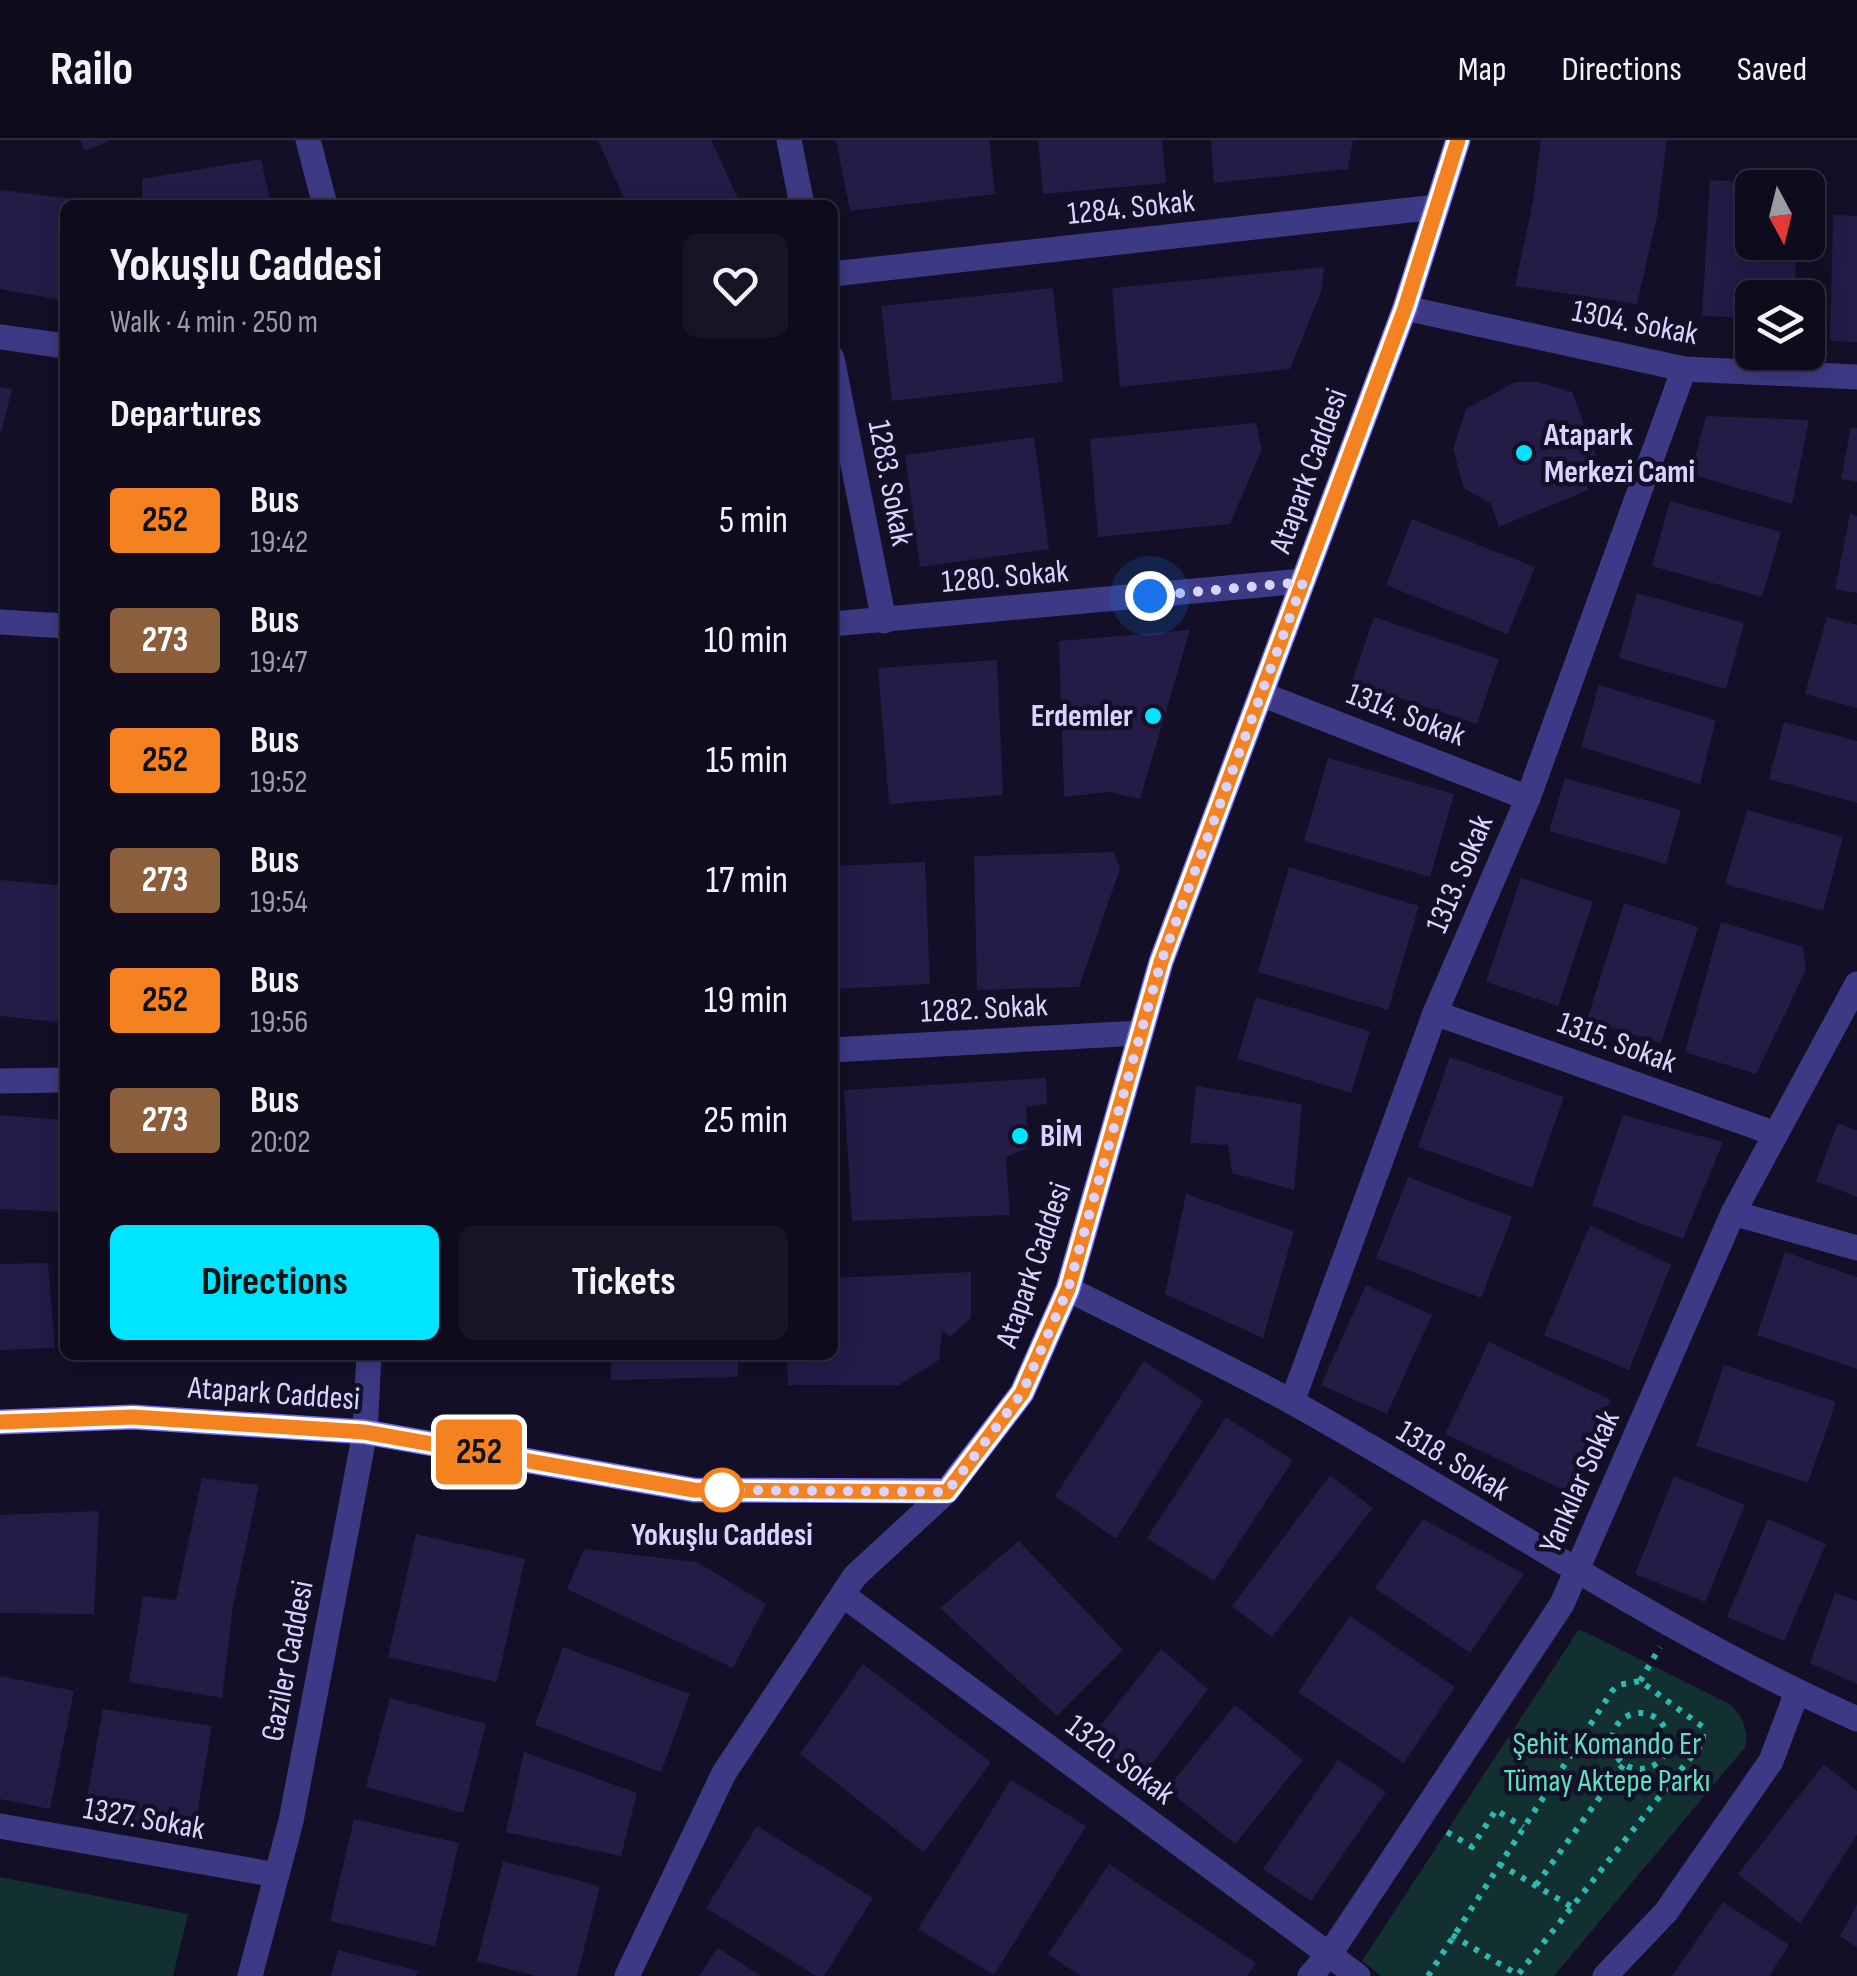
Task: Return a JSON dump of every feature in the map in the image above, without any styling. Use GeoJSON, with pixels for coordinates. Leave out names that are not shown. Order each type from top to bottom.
{"type":"FeatureCollection","features":[{"type":"Feature","properties":{"kind":"street"},"geometry":{"type":"LineString","coordinates":[[789,140],[801,200]]}},
{"type":"Feature","properties":{"kind":"street","name":"Atapark Caddesi"},"geometry":{"type":"LineString","coordinates":[[0,1422],[133,1417],[364,1432],[694,1490],[947,1492],[1022,1393],[1068,1289],[1161,962],[1405,308],[1458,140]]}},
{"type":"Feature","properties":{"kind":"street"},"geometry":{"type":"LineString","coordinates":[[317,143],[325,200]]}},
{"type":"Feature","properties":{"kind":"street","name":"1284. Sokak"},"geometry":{"type":"LineString","coordinates":[[838,273],[1437,207]]}},
{"type":"Feature","properties":{"kind":"street","name":"1304. Sokak"},"geometry":{"type":"LineString","coordinates":[[1405,308],[1684,370],[1857,377]]}},
{"type":"Feature","properties":{"kind":"street"},"geometry":{"type":"LineString","coordinates":[[0,337],[60,345]]}},
{"type":"Feature","properties":{"kind":"street","name":"1313. Sokak"},"geometry":{"type":"LineString","coordinates":[[1292,1402],[1435,1013],[1528,798],[1684,370]]}},
{"type":"Feature","properties":{"kind":"street","name":"1283. Sokak"},"geometry":{"type":"LineString","coordinates":[[838,388],[884,621]]}},
{"type":"Feature","properties":{"kind":"street","name":"1280. Sokak"},"geometry":{"type":"LineString","coordinates":[[838,624],[1303,582]]}},
{"type":"Feature","properties":{"kind":"street"},"geometry":{"type":"LineString","coordinates":[[0,622],[60,626]]}},
{"type":"Feature","properties":{"kind":"street","name":"1314. Sokak"},"geometry":{"type":"LineString","coordinates":[[1260,694],[1528,798]]}},
{"type":"Feature","properties":{"kind":"street","name":"Yankılar Sokak"},"geometry":{"type":"LineString","coordinates":[[1310,1976],[1329,1956],[1562,1604],[1733,1213],[1857,984]]}},
{"type":"Feature","properties":{"kind":"street","name":"1315. Sokak"},"geometry":{"type":"LineString","coordinates":[[1435,1013],[1776,1134]]}},
{"type":"Feature","properties":{"kind":"street","name":"1282. Sokak"},"geometry":{"type":"LineString","coordinates":[[838,1050],[1140,1033]]}},
{"type":"Feature","properties":{"kind":"street"},"geometry":{"type":"LineString","coordinates":[[0,1081],[60,1080]]}},
{"type":"Feature","properties":{"kind":"street"},"geometry":{"type":"LineString","coordinates":[[1733,1213],[1857,1248]]}},
{"type":"Feature","properties":{"kind":"street","name":"1318. Sokak"},"geometry":{"type":"LineString","coordinates":[[1068,1289],[1292,1402],[1576,1572],[1797,1692],[1857,1719]]}},
{"type":"Feature","properties":{"kind":"street","name":"Gaziler Caddesi"},"geometry":{"type":"LineString","coordinates":[[250,1976],[291,1821],[364,1432],[369,1360]]}},
{"type":"Feature","properties":{"kind":"street"},"geometry":{"type":"LineString","coordinates":[[627,1976],[724,1773],[856,1576],[947,1492]]}},
{"type":"Feature","properties":{"kind":"street","name":"1320. Sokak"},"geometry":{"type":"LineString","coordinates":[[843,1595],[1358,1976]]}},
{"type":"Feature","properties":{"kind":"street"},"geometry":{"type":"LineString","coordinates":[[1605,1976],[1666,1912],[1771,1761],[1797,1692]]}},
{"type":"Feature","properties":{"kind":"street","name":"1327. Sokak"},"geometry":{"type":"LineString","coordinates":[[0,1826],[277,1875]]}},
{"type":"Feature","properties":{"kind":"path"},"geometry":{"type":"LineString","coordinates":[[1428,1976],[1452,1936],[1523,1827],[1618,1686],[1640,1681],[1703,1727],[1703,1742],[1518,1975],[1452,1936]]}},
{"type":"Feature","properties":{"kind":"path"},"geometry":{"type":"LineString","coordinates":[[1643,1712],[1660,1720],[1668,1746],[1659,1762],[1642,1769],[1624,1764],[1612,1749],[1618,1722],[1643,1712]]}},
{"type":"Feature","properties":{"kind":"path"},"geometry":{"type":"LineString","coordinates":[[1536,1885],[1624,1764]]}},
{"type":"Feature","properties":{"kind":"path"},"geometry":{"type":"LineString","coordinates":[[1446,1831],[1472,1847],[1496,1810],[1523,1827]]}},
{"type":"Feature","properties":{"kind":"path"},"geometry":{"type":"LineString","coordinates":[[1499,1864],[1572,1907]]}},
{"type":"Feature","properties":{"kind":"green space","name":"Şehit Komando Er Tümay Aktepe Parkı"},"geometry":{"type":"Polygon","coordinates":[[[1579,1629],[1731,1705],[1744,1724],[1746,1746],[1554,1976],[1381,1976],[1362,1961],[1579,1629]]]}},
{"type":"Feature","properties":{"kind":"green space"},"geometry":{"type":"Polygon","coordinates":[[[0,1877],[188,1914],[173,1976],[0,1976],[0,1877]]]}},
{"type":"Feature","properties":{"kind":"building"},"geometry":{"type":"Polygon","coordinates":[[[80,140],[111,140],[85,151],[80,140]]]}},
{"type":"Feature","properties":{"kind":"building"},"geometry":{"type":"Polygon","coordinates":[[[598,140],[711,140],[739,200],[625,200],[598,140]]]}},
{"type":"Feature","properties":{"kind":"building"},"geometry":{"type":"Polygon","coordinates":[[[836,140],[989,140],[995,194],[850,211],[836,140]]]}},
{"type":"Feature","properties":{"kind":"building"},"geometry":{"type":"Polygon","coordinates":[[[1038,140],[1162,140],[1166,183],[1043,194],[1038,140]]]}},
{"type":"Feature","properties":{"kind":"building"},"geometry":{"type":"Polygon","coordinates":[[[1211,140],[1353,140],[1348,169],[1214,183],[1211,140]]]}},
{"type":"Feature","properties":{"kind":"building"},"geometry":{"type":"Polygon","coordinates":[[[1541,140],[1667,140],[1657,217],[1637,304],[1515,286],[1541,140]]]}},
{"type":"Feature","properties":{"kind":"building"},"geometry":{"type":"Polygon","coordinates":[[[261,159],[270,200],[142,200],[142,179],[261,159]]]}},
{"type":"Feature","properties":{"kind":"building"},"geometry":{"type":"Polygon","coordinates":[[[1710,180],[1735,181],[1735,260],[1796,260],[1795,280],[1735,280],[1735,317],[1702,316],[1710,180]]]}},
{"type":"Feature","properties":{"kind":"building"},"geometry":{"type":"Polygon","coordinates":[[[0,190],[82,200],[60,200],[60,300],[0,289],[0,190]]]}},
{"type":"Feature","properties":{"kind":"building"},"geometry":{"type":"Polygon","coordinates":[[[1833,215],[1857,216],[1857,342],[1830,341],[1833,215]]]}},
{"type":"Feature","properties":{"kind":"building"},"geometry":{"type":"Polygon","coordinates":[[[1324,267],[1322,289],[1290,369],[1120,387],[1112,288],[1324,267]]]}},
{"type":"Feature","properties":{"kind":"building"},"geometry":{"type":"Polygon","coordinates":[[[1053,288],[1063,382],[892,401],[881,306],[1053,288]]]}},
{"type":"Feature","properties":{"kind":"building","name":"Atapark Merkezi Cami"},"geometry":{"type":"Polygon","coordinates":[[[1515,382],[1538,382],[1572,392],[1596,456],[1583,472],[1588,490],[1499,527],[1491,504],[1464,488],[1453,449],[1466,409],[1515,382]]]}},
{"type":"Feature","properties":{"kind":"building"},"geometry":{"type":"Polygon","coordinates":[[[0,387],[12,389],[1,433],[0,433],[0,387]]]}},
{"type":"Feature","properties":{"kind":"building"},"geometry":{"type":"Polygon","coordinates":[[[1706,416],[1809,420],[1792,504],[1691,474],[1706,416]]]}},
{"type":"Feature","properties":{"kind":"building"},"geometry":{"type":"Polygon","coordinates":[[[1256,423],[1262,449],[1230,524],[1098,537],[1090,439],[1256,423]]]}},
{"type":"Feature","properties":{"kind":"building"},"geometry":{"type":"Polygon","coordinates":[[[1851,427],[1857,428],[1857,482],[1841,479],[1851,427]]]}},
{"type":"Feature","properties":{"kind":"building"},"geometry":{"type":"Polygon","coordinates":[[[1034,437],[1049,549],[920,567],[905,455],[1034,437]]]}},
{"type":"Feature","properties":{"kind":"building"},"geometry":{"type":"Polygon","coordinates":[[[1670,501],[1781,532],[1762,597],[1652,566],[1670,501]]]}},
{"type":"Feature","properties":{"kind":"building"},"geometry":{"type":"Polygon","coordinates":[[[1850,514],[1857,516],[1857,593],[1835,589],[1850,514]]]}},
{"type":"Feature","properties":{"kind":"building"},"geometry":{"type":"Polygon","coordinates":[[[1412,519],[1535,567],[1508,634],[1386,585],[1412,519]]]}},
{"type":"Feature","properties":{"kind":"building"},"geometry":{"type":"Polygon","coordinates":[[[1637,593],[1744,623],[1726,689],[1619,658],[1637,593]]]}},
{"type":"Feature","properties":{"kind":"building"},"geometry":{"type":"Polygon","coordinates":[[[1374,617],[1499,659],[1477,724],[1352,682],[1374,617]]]}},
{"type":"Feature","properties":{"kind":"building"},"geometry":{"type":"Polygon","coordinates":[[[1827,617],[1857,625],[1857,708],[1805,694],[1827,617]]]}},
{"type":"Feature","properties":{"kind":"building"},"geometry":{"type":"Polygon","coordinates":[[[1190,630],[1140,799],[1109,792],[1064,797],[1059,641],[1190,630]]]}},
{"type":"Feature","properties":{"kind":"building"},"geometry":{"type":"Polygon","coordinates":[[[997,660],[1003,795],[889,804],[878,668],[997,660]]]}},
{"type":"Feature","properties":{"kind":"building"},"geometry":{"type":"Polygon","coordinates":[[[1599,685],[1716,720],[1700,784],[1581,747],[1599,685]]]}},
{"type":"Feature","properties":{"kind":"building"},"geometry":{"type":"Polygon","coordinates":[[[1784,722],[1857,741],[1857,803],[1769,779],[1784,722]]]}},
{"type":"Feature","properties":{"kind":"building"},"geometry":{"type":"Polygon","coordinates":[[[1328,758],[1454,794],[1430,877],[1304,841],[1328,758]]]}},
{"type":"Feature","properties":{"kind":"building"},"geometry":{"type":"Polygon","coordinates":[[[1565,778],[1681,810],[1666,864],[1549,831],[1565,778]]]}},
{"type":"Feature","properties":{"kind":"building"},"geometry":{"type":"Polygon","coordinates":[[[1747,810],[1843,837],[1823,911],[1725,884],[1747,810]]]}},
{"type":"Feature","properties":{"kind":"building"},"geometry":{"type":"Polygon","coordinates":[[[1114,852],[1120,869],[1079,987],[977,990],[974,856],[1114,852]]]}},
{"type":"Feature","properties":{"kind":"building"},"geometry":{"type":"Polygon","coordinates":[[[925,862],[930,984],[838,989],[838,866],[925,862]]]}},
{"type":"Feature","properties":{"kind":"building"},"geometry":{"type":"Polygon","coordinates":[[[1289,867],[1419,906],[1388,1010],[1258,972],[1289,867]]]}},
{"type":"Feature","properties":{"kind":"building"},"geometry":{"type":"Polygon","coordinates":[[[1521,878],[1593,902],[1558,1006],[1486,982],[1521,878]]]}},
{"type":"Feature","properties":{"kind":"building"},"geometry":{"type":"Polygon","coordinates":[[[0,880],[60,886],[60,1022],[0,1016],[0,880]]]}},
{"type":"Feature","properties":{"kind":"building"},"geometry":{"type":"Polygon","coordinates":[[[1624,903],[1698,927],[1661,1043],[1587,1020],[1624,903]]]}},
{"type":"Feature","properties":{"kind":"building"},"geometry":{"type":"Polygon","coordinates":[[[1721,922],[1803,947],[1806,970],[1756,1074],[1685,1052],[1721,922]]]}},
{"type":"Feature","properties":{"kind":"building"},"geometry":{"type":"Polygon","coordinates":[[[1256,997],[1370,1031],[1351,1093],[1237,1059],[1256,997]]]}},
{"type":"Feature","properties":{"kind":"building"},"geometry":{"type":"Polygon","coordinates":[[[1450,1057],[1564,1097],[1532,1188],[1418,1147],[1450,1057]]]}},
{"type":"Feature","properties":{"kind":"building"},"geometry":{"type":"Polygon","coordinates":[[[1046,1078],[1047,1104],[1026,1107],[1028,1148],[1006,1157],[1010,1215],[852,1221],[844,1090],[1046,1078]]]}},
{"type":"Feature","properties":{"kind":"building"},"geometry":{"type":"Polygon","coordinates":[[[1196,1086],[1302,1104],[1294,1190],[1232,1173],[1228,1145],[1190,1143],[1196,1086]]]}},
{"type":"Feature","properties":{"kind":"building"},"geometry":{"type":"Polygon","coordinates":[[[0,1115],[60,1120],[60,1212],[0,1209],[0,1115]]]}},
{"type":"Feature","properties":{"kind":"building"},"geometry":{"type":"Polygon","coordinates":[[[1623,1115],[1723,1142],[1683,1239],[1592,1205],[1623,1115]]]}},
{"type":"Feature","properties":{"kind":"building"},"geometry":{"type":"Polygon","coordinates":[[[1838,1123],[1857,1130],[1857,1197],[1816,1181],[1838,1123]]]}},
{"type":"Feature","properties":{"kind":"building"},"geometry":{"type":"Polygon","coordinates":[[[1408,1177],[1512,1217],[1481,1298],[1376,1258],[1408,1177]]]}},
{"type":"Feature","properties":{"kind":"building"},"geometry":{"type":"Polygon","coordinates":[[[1186,1194],[1294,1231],[1263,1338],[1165,1294],[1186,1194]]]}},
{"type":"Feature","properties":{"kind":"building"},"geometry":{"type":"Polygon","coordinates":[[[1590,1225],[1671,1265],[1629,1370],[1544,1335],[1590,1225]]]}},
{"type":"Feature","properties":{"kind":"building"},"geometry":{"type":"Polygon","coordinates":[[[1785,1252],[1857,1277],[1857,1369],[1757,1335],[1785,1252]]]}},
{"type":"Feature","properties":{"kind":"building"},"geometry":{"type":"Polygon","coordinates":[[[48,1263],[55,1348],[0,1350],[0,1264],[48,1263]]]}},
{"type":"Feature","properties":{"kind":"building"},"geometry":{"type":"Polygon","coordinates":[[[971,1272],[971,1318],[950,1337],[942,1330],[939,1360],[899,1385],[788,1385],[787,1360],[838,1360],[838,1278],[971,1272]]]}},
{"type":"Feature","properties":{"kind":"building"},"geometry":{"type":"Polygon","coordinates":[[[1366,1285],[1432,1315],[1387,1414],[1321,1385],[1366,1285]]]}},
{"type":"Feature","properties":{"kind":"building"},"geometry":{"type":"Polygon","coordinates":[[[1489,1342],[1611,1400],[1568,1492],[1445,1434],[1489,1342]]]}},
{"type":"Feature","properties":{"kind":"building"},"geometry":{"type":"Polygon","coordinates":[[[611,1360],[738,1360],[738,1377],[611,1380],[611,1360]]]}},
{"type":"Feature","properties":{"kind":"building"},"geometry":{"type":"Polygon","coordinates":[[[1144,1361],[1203,1401],[1116,1539],[1055,1496],[1144,1361]]]}},
{"type":"Feature","properties":{"kind":"building"},"geometry":{"type":"Polygon","coordinates":[[[1724,1365],[1836,1402],[1808,1483],[1696,1446],[1724,1365]]]}},
{"type":"Feature","properties":{"kind":"building"},"geometry":{"type":"Polygon","coordinates":[[[1226,1417],[1293,1460],[1214,1581],[1147,1538],[1226,1417]]]}},
{"type":"Feature","properties":{"kind":"building"},"geometry":{"type":"Polygon","coordinates":[[[1330,1475],[1373,1508],[1272,1637],[1232,1606],[1330,1475]]]}},
{"type":"Feature","properties":{"kind":"building"},"geometry":{"type":"Polygon","coordinates":[[[1674,1476],[1745,1505],[1705,1602],[1635,1574],[1674,1476]]]}},
{"type":"Feature","properties":{"kind":"building"},"geometry":{"type":"Polygon","coordinates":[[[202,1478],[259,1485],[233,1606],[222,1698],[129,1682],[143,1596],[176,1600],[202,1478]]]}},
{"type":"Feature","properties":{"kind":"building"},"geometry":{"type":"Polygon","coordinates":[[[99,1511],[94,1614],[0,1613],[0,1515],[99,1511]]]}},
{"type":"Feature","properties":{"kind":"building"},"geometry":{"type":"Polygon","coordinates":[[[1423,1519],[1524,1574],[1470,1653],[1375,1588],[1423,1519]]]}},
{"type":"Feature","properties":{"kind":"building"},"geometry":{"type":"Polygon","coordinates":[[[1768,1519],[1826,1544],[1784,1641],[1727,1617],[1768,1519]]]}},
{"type":"Feature","properties":{"kind":"building"},"geometry":{"type":"Polygon","coordinates":[[[416,1534],[525,1559],[497,1682],[388,1657],[416,1534]]]}},
{"type":"Feature","properties":{"kind":"building"},"geometry":{"type":"Polygon","coordinates":[[[1019,1541],[1123,1650],[1057,1716],[940,1608],[1019,1541]]]}},
{"type":"Feature","properties":{"kind":"building"},"geometry":{"type":"Polygon","coordinates":[[[584,1549],[697,1562],[766,1604],[733,1668],[567,1589],[584,1549]]]}},
{"type":"Feature","properties":{"kind":"building"},"geometry":{"type":"Polygon","coordinates":[[[1835,1593],[1857,1601],[1857,1684],[1810,1663],[1835,1593]]]}},
{"type":"Feature","properties":{"kind":"building"},"geometry":{"type":"Polygon","coordinates":[[[1350,1616],[1455,1687],[1404,1763],[1298,1692],[1350,1616]]]}},
{"type":"Feature","properties":{"kind":"building"},"geometry":{"type":"Polygon","coordinates":[[[563,1647],[690,1694],[661,1772],[535,1725],[563,1647]]]}},
{"type":"Feature","properties":{"kind":"building"},"geometry":{"type":"Polygon","coordinates":[[[1161,1649],[1208,1689],[1139,1781],[1091,1738],[1161,1649]]]}},
{"type":"Feature","properties":{"kind":"building"},"geometry":{"type":"Polygon","coordinates":[[[863,1664],[991,1762],[924,1852],[800,1754],[863,1664]]]}},
{"type":"Feature","properties":{"kind":"building"},"geometry":{"type":"Polygon","coordinates":[[[0,1676],[74,1691],[50,1809],[0,1799],[0,1676]]]}},
{"type":"Feature","properties":{"kind":"building"},"geometry":{"type":"Polygon","coordinates":[[[390,1698],[486,1724],[463,1813],[366,1787],[390,1698]]]}},
{"type":"Feature","properties":{"kind":"building"},"geometry":{"type":"Polygon","coordinates":[[[1235,1705],[1303,1760],[1235,1844],[1167,1789],[1235,1705]]]}},
{"type":"Feature","properties":{"kind":"building"},"geometry":{"type":"Polygon","coordinates":[[[103,1709],[212,1726],[194,1832],[84,1814],[103,1709]]]}},
{"type":"Feature","properties":{"kind":"building"},"geometry":{"type":"Polygon","coordinates":[[[524,1752],[637,1793],[621,1856],[506,1832],[524,1752]]]}},
{"type":"Feature","properties":{"kind":"building"},"geometry":{"type":"Polygon","coordinates":[[[1338,1760],[1386,1792],[1311,1901],[1263,1869],[1338,1760]]]}},
{"type":"Feature","properties":{"kind":"building"},"geometry":{"type":"Polygon","coordinates":[[[1824,1764],[1857,1791],[1857,1835],[1800,1924],[1738,1874],[1824,1764]]]}},
{"type":"Feature","properties":{"kind":"building"},"geometry":{"type":"Polygon","coordinates":[[[1011,1780],[1086,1826],[994,1975],[918,1929],[1011,1780]]]}},
{"type":"Feature","properties":{"kind":"building"},"geometry":{"type":"Polygon","coordinates":[[[354,1819],[459,1843],[435,1946],[330,1921],[354,1819]]]}},
{"type":"Feature","properties":{"kind":"building"},"geometry":{"type":"Polygon","coordinates":[[[757,1826],[873,1898],[824,1976],[816,1976],[706,1908],[757,1826]]]}},
{"type":"Feature","properties":{"kind":"building"},"geometry":{"type":"Polygon","coordinates":[[[503,1861],[600,1886],[577,1976],[536,1976],[477,1961],[503,1861]]]}},
{"type":"Feature","properties":{"kind":"building"},"geometry":{"type":"Polygon","coordinates":[[[1109,1864],[1256,1963],[1247,1976],[1081,1976],[1048,1954],[1109,1864]]]}},
{"type":"Feature","properties":{"kind":"building"},"geometry":{"type":"Polygon","coordinates":[[[1723,1902],[1789,1945],[1769,1976],[1672,1976],[1723,1902]]]}},
{"type":"Feature","properties":{"kind":"building"},"geometry":{"type":"Polygon","coordinates":[[[1857,1904],[1857,1947],[1840,1936],[1857,1904]]]}},
{"type":"Feature","properties":{"kind":"building"},"geometry":{"type":"Polygon","coordinates":[[[718,1948],[761,1976],[699,1976],[718,1948]]]}},
{"type":"Feature","properties":{"kind":"building"},"geometry":{"type":"Polygon","coordinates":[[[338,1950],[418,1971],[416,1976],[331,1976],[338,1950]]]}},
{"type":"Feature","properties":{"kind":"bus line","name":"252"},"geometry":{"type":"LineString","coordinates":[[0,1422],[133,1417],[364,1432],[694,1490],[947,1492],[1022,1393],[1068,1289],[1161,962],[1405,308],[1458,140]]}},
{"type":"Feature","properties":{"kind":"place","name":"Atapark Merkezi Cami"},"geometry":{"type":"Point","coordinates":[1524,453]}},
{"type":"Feature","properties":{"kind":"place","name":"Erdemler"},"geometry":{"type":"Point","coordinates":[1153,716]}},
{"type":"Feature","properties":{"kind":"place","name":"BİM"},"geometry":{"type":"Point","coordinates":[1020,1136]}},
{"type":"Feature","properties":{"kind":"place","name":"Yokuşlu Caddesi"},"geometry":{"type":"Point","coordinates":[722,1490]}},
{"type":"Feature","properties":{"kind":"route"},"geometry":{"type":"LineString","coordinates":[[722,1490],[947,1492],[1022,1393],[1068,1289],[1161,962],[1303,582],[1150,596]]}}]}
